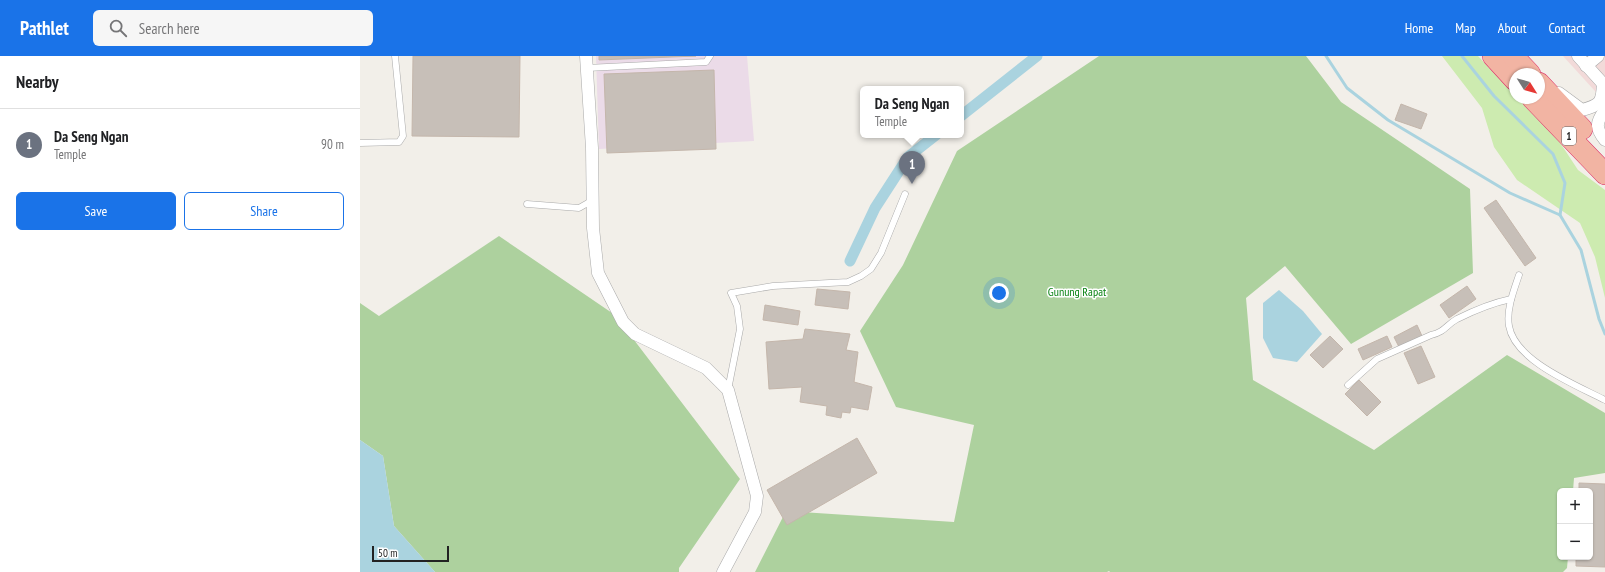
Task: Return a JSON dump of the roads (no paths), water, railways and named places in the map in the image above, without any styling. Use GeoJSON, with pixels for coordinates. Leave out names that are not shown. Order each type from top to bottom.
{"type":"FeatureCollection","features":[{"type":"Feature","properties":{"kind":"highway"},"geometry":{"type":"LineString","coordinates":[[1493,56],[1509,73]]}},
{"type":"Feature","properties":{"kind":"highway"},"geometry":{"type":"LineString","coordinates":[[1513,56],[1524,68]]}},
{"type":"Feature","properties":{"kind":"highway","name":"1"},"geometry":{"type":"LineString","coordinates":[[1545,89],[1605,153]]}},
{"type":"Feature","properties":{"kind":"highway","name":"1"},"geometry":{"type":"LineString","coordinates":[[1538,104],[1605,174]]}},
{"type":"Feature","properties":{"kind":"street"},"geometry":{"type":"LineString","coordinates":[[586,56],[598,273],[622,322],[635,334],[706,368],[728,390],[757,496],[755,512],[723,572]]}},
{"type":"Feature","properties":{"kind":"street"},"geometry":{"type":"LineString","coordinates":[[1545,85],[1550,86],[1582,110],[1599,104],[1603,98],[1604,85],[1578,56]]}},
{"type":"Feature","properties":{"kind":"street"},"geometry":{"type":"LineString","coordinates":[[1586,66],[1598,56]]}},
{"type":"Feature","properties":{"kind":"street"},"geometry":{"type":"LineString","coordinates":[[1605,110],[1599,119],[1597,126],[1600,134],[1605,140]]}},
{"type":"Feature","properties":{"kind":"lane"},"geometry":{"type":"LineString","coordinates":[[360,142],[399,142],[403,136],[395,56]]}},
{"type":"Feature","properties":{"kind":"lane"},"geometry":{"type":"LineString","coordinates":[[587,68],[706,62],[710,56]]}},
{"type":"Feature","properties":{"kind":"lane"},"geometry":{"type":"LineString","coordinates":[[728,390],[740,329],[737,306],[731,293],[772,286],[848,282],[861,276],[871,269],[881,253],[905,194]]}},
{"type":"Feature","properties":{"kind":"lane"},"geometry":{"type":"LineString","coordinates":[[527,204],[579,208],[593,200]]}},
{"type":"Feature","properties":{"kind":"lane"},"geometry":{"type":"LineString","coordinates":[[1519,275],[1511,299],[1508,325],[1514,342],[1542,366],[1562,379],[1605,400]]}},
{"type":"Feature","properties":{"kind":"lane"},"geometry":{"type":"LineString","coordinates":[[1348,384],[1377,359],[1440,333],[1456,320],[1492,303],[1511,299]]}},
{"type":"Feature","properties":{"kind":"water"},"geometry":{"type":"Polygon","coordinates":[[[1279,290],[1303,311],[1322,334],[1297,362],[1273,358],[1263,338],[1263,303],[1279,290]]]}},
{"type":"Feature","properties":{"kind":"water"},"geometry":{"type":"Polygon","coordinates":[[[360,440],[383,456],[394,526],[435,572],[360,572],[360,440]]]}},
{"type":"Feature","properties":{"kind":"waterway"},"geometry":{"type":"LineString","coordinates":[[964,114],[1037,56]]}},
{"type":"Feature","properties":{"kind":"waterway"},"geometry":{"type":"LineString","coordinates":[[1326,56],[1347,88],[1388,120],[1510,193],[1560,215],[1581,250],[1599,319],[1605,334]]}},
{"type":"Feature","properties":{"kind":"waterway"},"geometry":{"type":"LineString","coordinates":[[1462,56],[1494,96],[1553,154],[1565,183],[1560,215]]}},
{"type":"Feature","properties":{"kind":"waterway"},"geometry":{"type":"LineString","coordinates":[[850,261],[875,208],[908,157],[932,138]]}},
{"type":"Feature","properties":{"kind":"place","name":"Da Seng Ngan"},"geometry":{"type":"Point","coordinates":[912,184]}},
{"type":"Feature","properties":{"kind":"park label","name":"Gunung Rapat"},"geometry":{"type":"Point","coordinates":[1077,291]}}]}
